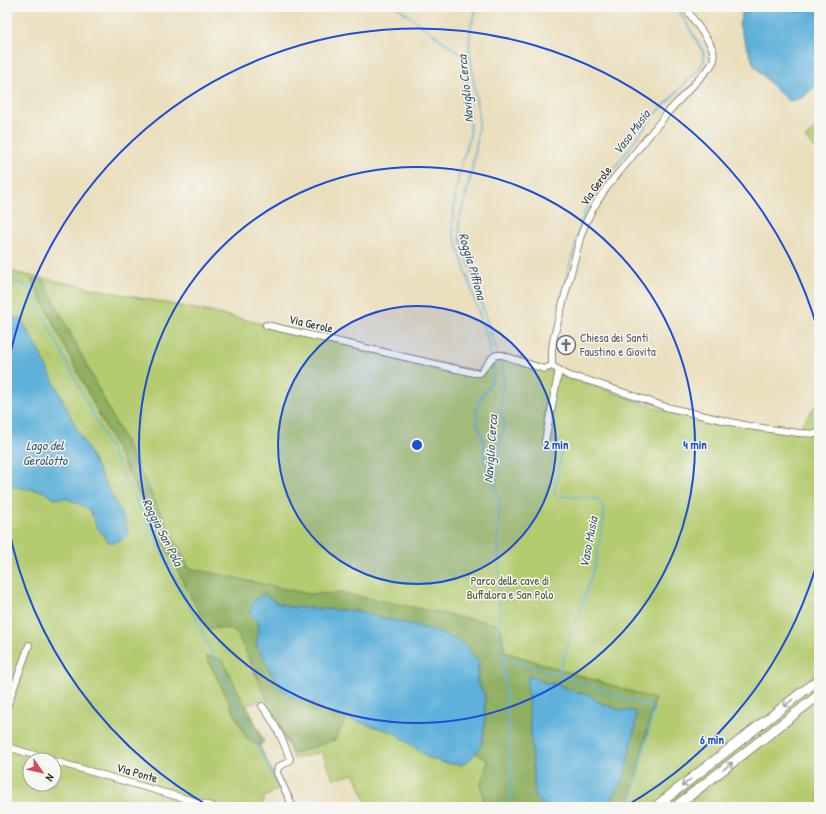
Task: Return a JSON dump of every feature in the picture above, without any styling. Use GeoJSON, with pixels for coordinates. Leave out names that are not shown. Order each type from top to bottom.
{"type":"FeatureCollection","features":[{"type":"Feature","properties":{"kind":"highway"},"geometry":{"type":"LineString","coordinates":[[655,807],[819,679]]}},
{"type":"Feature","properties":{"kind":"highway"},"geometry":{"type":"LineString","coordinates":[[675,807],[819,695]]}},
{"type":"Feature","properties":{"kind":"street","name":"Via Gerole"},"geometry":{"type":"LineString","coordinates":[[552,366],[554,336],[585,222],[598,199],[607,187],[669,112],[710,67],[714,60],[713,50],[709,42],[685,7]]}},
{"type":"Feature","properties":{"kind":"street","name":"Via Gerole"},"geometry":{"type":"LineString","coordinates":[[266,325],[474,373],[480,373],[496,355],[502,355],[544,369],[552,366]]}},
{"type":"Feature","properties":{"kind":"street","name":"Via Gerole"},"geometry":{"type":"LineString","coordinates":[[552,366],[569,376],[590,381],[666,407],[748,426],[799,433],[819,434]]}},
{"type":"Feature","properties":{"kind":"street"},"geometry":{"type":"LineString","coordinates":[[545,441],[559,370]]}},
{"type":"Feature","properties":{"kind":"street"},"geometry":{"type":"LineString","coordinates":[[7,707],[29,645]]}},
{"type":"Feature","properties":{"kind":"street"},"geometry":{"type":"LineString","coordinates":[[262,706],[271,717],[280,734],[290,759],[288,762],[278,767],[277,773],[293,807]]}},
{"type":"Feature","properties":{"kind":"street","name":"Via Ponte"},"geometry":{"type":"LineString","coordinates":[[7,747],[25,752]]}},
{"type":"Feature","properties":{"kind":"street","name":"Via Ponte"},"geometry":{"type":"LineString","coordinates":[[62,763],[214,807]]}},
{"type":"Feature","properties":{"kind":"green space"},"geometry":{"type":"Polygon","coordinates":[[[819,125],[819,152],[805,138],[819,125]]]}},
{"type":"Feature","properties":{"kind":"green space","name":"Parco delle cave di Buffalora e San Polo"},"geometry":{"type":"Polygon","coordinates":[[[7,271],[210,312],[412,358],[482,372],[494,356],[502,355],[671,413],[796,432],[819,401],[819,807],[368,807],[355,774],[333,779],[322,752],[294,759],[266,699],[247,705],[264,741],[260,747],[280,788],[263,798],[263,807],[7,807],[7,271]]]}},
{"type":"Feature","properties":{"kind":"green space"},"geometry":{"type":"Polygon","coordinates":[[[31,279],[44,281],[189,568],[309,594],[343,593],[500,625],[505,652],[655,699],[628,807],[605,807],[615,794],[634,711],[619,710],[595,700],[591,695],[572,691],[560,685],[546,683],[529,677],[539,802],[549,807],[483,807],[481,783],[488,761],[475,753],[482,743],[485,696],[477,681],[479,663],[465,644],[445,635],[415,625],[357,611],[290,607],[277,603],[264,594],[256,645],[263,657],[294,698],[311,702],[332,714],[347,718],[335,740],[293,754],[236,631],[220,628],[207,629],[31,279]]]}},
{"type":"Feature","properties":{"kind":"green space"},"geometry":{"type":"Polygon","coordinates":[[[206,656],[223,660],[262,740],[258,746],[246,737],[206,656]]]}},
{"type":"Feature","properties":{"kind":"water"},"geometry":{"type":"Polygon","coordinates":[[[744,7],[819,7],[819,83],[802,98],[790,101],[777,91],[754,65],[739,25],[744,7]]]}},
{"type":"Feature","properties":{"kind":"water","name":"Lago del Gerolotto"},"geometry":{"type":"Polygon","coordinates":[[[7,314],[22,321],[36,345],[72,419],[126,523],[128,532],[120,540],[109,543],[97,527],[90,510],[79,504],[65,498],[54,499],[43,491],[7,485],[7,314]]]}},
{"type":"Feature","properties":{"kind":"water"},"geometry":{"type":"Polygon","coordinates":[[[264,594],[277,603],[290,607],[357,611],[415,625],[445,635],[465,644],[479,663],[477,681],[485,696],[485,723],[482,744],[471,759],[463,765],[444,763],[429,758],[395,733],[332,714],[311,702],[294,698],[283,690],[271,673],[256,645],[259,623],[250,614],[251,607],[254,601],[264,594]]]}},
{"type":"Feature","properties":{"kind":"water"},"geometry":{"type":"Polygon","coordinates":[[[529,676],[546,683],[560,685],[572,691],[591,695],[595,700],[619,710],[634,711],[636,714],[635,727],[624,778],[615,794],[605,807],[549,807],[539,802],[535,797],[527,682],[529,676]]]}},
{"type":"Feature","properties":{"kind":"waterway","name":"Roggia Piffiona"},"geometry":{"type":"LineString","coordinates":[[397,7],[462,55],[465,62],[470,135],[459,173],[455,198],[453,232],[489,344],[491,356]]}},
{"type":"Feature","properties":{"kind":"waterway","name":"Naviglio Cerca"},"geometry":{"type":"LineString","coordinates":[[477,7],[471,26],[469,46],[479,120],[471,175],[459,221],[460,239],[497,353]]}},
{"type":"Feature","properties":{"kind":"waterway","name":"Vaso Musia"},"geometry":{"type":"LineString","coordinates":[[566,279],[584,213],[615,167],[651,119],[699,69],[704,60],[703,52],[677,7]]}},
{"type":"Feature","properties":{"kind":"waterway","name":"Roggia San Pola"},"geometry":{"type":"LineString","coordinates":[[7,280],[20,283],[31,291],[196,619],[288,807]]}},
{"type":"Feature","properties":{"kind":"waterway","name":"Naviglio Cerca"},"geometry":{"type":"LineString","coordinates":[[498,356],[504,372],[501,400],[501,412],[504,423],[495,482],[499,500],[498,532],[500,636],[512,779],[510,807]]}},
{"type":"Feature","properties":{"kind":"waterway","name":"Roggia Piffiona"},"geometry":{"type":"LineString","coordinates":[[492,360],[494,372],[493,380],[479,401],[476,415],[478,426],[483,438],[485,461],[495,482]]}},
{"type":"Feature","properties":{"kind":"waterway","name":"Vaso Musia"},"geometry":{"type":"LineString","coordinates":[[548,436],[558,442],[562,447],[554,495],[595,499],[599,501],[603,507],[604,517],[595,565],[558,675],[654,708],[631,804]]}},
{"type":"Feature","properties":{"kind":"waterway","name":"Vaso Musia"},"geometry":{"type":"LineString","coordinates":[[503,658],[558,675]]}},
{"type":"Feature","properties":{"kind":"place","name":"Chiesa dei Santi Faustino e Giovita"},"geometry":{"type":"Point","coordinates":[566,345]}}]}
